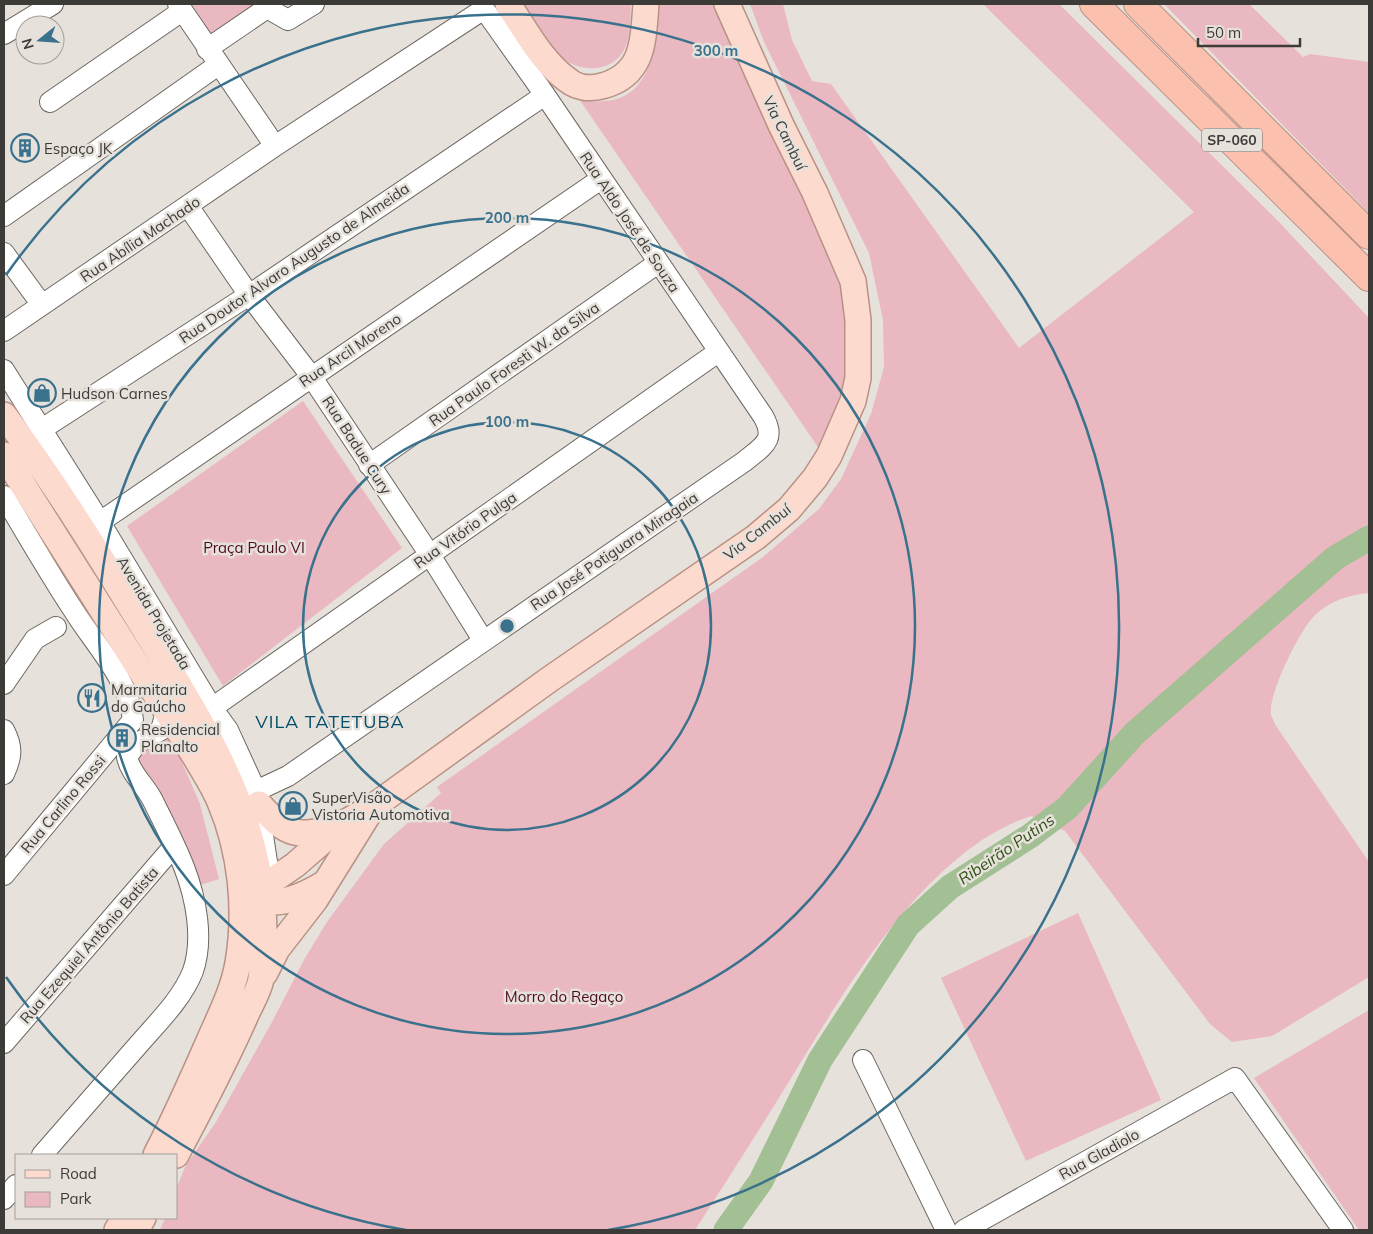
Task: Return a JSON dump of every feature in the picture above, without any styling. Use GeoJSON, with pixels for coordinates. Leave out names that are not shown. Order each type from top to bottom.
{"type":"FeatureCollection","features":[{"type":"Feature","properties":{"kind":"highway","name":"SP-060"},"geometry":{"type":"LineString","coordinates":[[1094,4],[1369,277]]}},
{"type":"Feature","properties":{"kind":"highway","name":"SP-060"},"geometry":{"type":"LineString","coordinates":[[1138,4],[1369,235]]}},
{"type":"Feature","properties":{"kind":"main road"},"geometry":{"type":"LineString","coordinates":[[508,4],[547,62],[570,83],[592,89],[615,82],[636,64],[643,41],[646,4]]}},
{"type":"Feature","properties":{"kind":"main road","name":"Via Cambuí"},"geometry":{"type":"LineString","coordinates":[[259,891],[295,865],[341,825],[374,806],[550,679],[756,536],[789,509],[815,478],[829,456],[853,401],[858,378],[858,320],[853,281],[815,193],[780,125],[727,4]]}},
{"type":"Feature","properties":{"kind":"main road"},"geometry":{"type":"LineString","coordinates":[[4,416],[123,576],[187,683],[204,727],[237,794],[252,847],[259,891],[253,924],[238,963],[228,997],[195,1075],[156,1154]]}},
{"type":"Feature","properties":{"kind":"main road"},"geometry":{"type":"LineString","coordinates":[[4,455],[94,595],[220,801],[232,842],[259,891]]}},
{"type":"Feature","properties":{"kind":"main road"},"geometry":{"type":"LineString","coordinates":[[257,797],[280,826],[294,832],[312,834],[341,825]]}},
{"type":"Feature","properties":{"kind":"main road","name":"Via Cambuí"},"geometry":{"type":"LineString","coordinates":[[259,891],[299,897],[327,881],[374,806]]}},
{"type":"Feature","properties":{"kind":"main road"},"geometry":{"type":"LineString","coordinates":[[177,1154],[231,1047],[260,981],[277,949],[327,881]]}},
{"type":"Feature","properties":{"kind":"main road"},"geometry":{"type":"LineString","coordinates":[[253,924],[260,981]]}},
{"type":"Feature","properties":{"kind":"main road"},"geometry":{"type":"LineString","coordinates":[[117,1230],[123,1219]]}},
{"type":"Feature","properties":{"kind":"main road"},"geometry":{"type":"LineString","coordinates":[[136,1230],[142,1219]]}},
{"type":"Feature","properties":{"kind":"street"},"geometry":{"type":"LineString","coordinates":[[4,34],[53,4]]}},
{"type":"Feature","properties":{"kind":"street"},"geometry":{"type":"LineString","coordinates":[[4,216],[213,57],[267,8],[288,20],[314,4]]}},
{"type":"Feature","properties":{"kind":"street","name":"Rua Aldo José de Souza"},"geometry":{"type":"LineString","coordinates":[[480,5],[545,95],[600,179],[763,416],[768,424],[768,438]]}},
{"type":"Feature","properties":{"kind":"street","name":"Rua Abília Machado"},"geometry":{"type":"LineString","coordinates":[[4,331],[480,5]]}},
{"type":"Feature","properties":{"kind":"street"},"geometry":{"type":"LineString","coordinates":[[50,102],[180,7],[275,146]]}},
{"type":"Feature","properties":{"kind":"street","name":"Rua Doutor Alvaro Augusto de Almeida"},"geometry":{"type":"LineString","coordinates":[[42,429],[249,295],[545,95]]}},
{"type":"Feature","properties":{"kind":"street","name":"Rua Arcil Moreno"},"geometry":{"type":"LineString","coordinates":[[100,522],[600,179]]}},
{"type":"Feature","properties":{"kind":"street","name":"Rua Badue Cury"},"geometry":{"type":"LineString","coordinates":[[188,206],[249,295],[311,376],[483,640]]}},
{"type":"Feature","properties":{"kind":"street"},"geometry":{"type":"LineString","coordinates":[[4,253],[42,305]]}},
{"type":"Feature","properties":{"kind":"street","name":"Rua Paulo Foresti W. da Silva"},"geometry":{"type":"LineString","coordinates":[[369,465],[658,263]]}},
{"type":"Feature","properties":{"kind":"street","name":"Rua Vitório Pulga"},"geometry":{"type":"LineString","coordinates":[[212,708],[718,352]]}},
{"type":"Feature","properties":{"kind":"street","name":"Avenida Projetada"},"geometry":{"type":"LineString","coordinates":[[4,370],[100,522],[123,576]]}},
{"type":"Feature","properties":{"kind":"street","name":"Rua José Potiguara Miragaia"},"geometry":{"type":"LineString","coordinates":[[257,797],[745,461],[764,445],[768,438]]}},
{"type":"Feature","properties":{"kind":"street"},"geometry":{"type":"LineString","coordinates":[[4,498],[56,583],[114,669],[132,704],[134,720],[127,757],[128,765],[151,797],[184,866],[195,904],[198,938],[193,970],[165,1015],[43,1154]]}},
{"type":"Feature","properties":{"kind":"street"},"geometry":{"type":"LineString","coordinates":[[56,583],[78,593],[94,595],[123,576]]}},
{"type":"Feature","properties":{"kind":"street"},"geometry":{"type":"LineString","coordinates":[[4,684],[35,639],[56,627]]}},
{"type":"Feature","properties":{"kind":"street"},"geometry":{"type":"LineString","coordinates":[[130,738],[161,730],[166,712],[187,683]]}},
{"type":"Feature","properties":{"kind":"street","name":"Avenida Projetada"},"geometry":{"type":"LineString","coordinates":[[187,683],[212,708],[228,730],[257,797],[259,891]]}},
{"type":"Feature","properties":{"kind":"street"},"geometry":{"type":"LineString","coordinates":[[4,730],[10,742],[12,752],[4,774]]}},
{"type":"Feature","properties":{"kind":"street","name":"Rua Carlino Rossi"},"geometry":{"type":"LineString","coordinates":[[4,875],[130,738]]}},
{"type":"Feature","properties":{"kind":"street","name":"Rua Ezequiel Antônio Batista"},"geometry":{"type":"LineString","coordinates":[[4,1043],[174,846]]}},
{"type":"Feature","properties":{"kind":"street"},"geometry":{"type":"LineString","coordinates":[[863,1060],[946,1230]]}},
{"type":"Feature","properties":{"kind":"street","name":"Rua Gladiolo"},"geometry":{"type":"LineString","coordinates":[[964,1230],[1235,1078],[1334,1227]]}},
{"type":"Feature","properties":{"kind":"street"},"geometry":{"type":"LineString","coordinates":[[4,1199],[15,1186]]}},
{"type":"Feature","properties":{"kind":"green space"},"geometry":{"type":"Polygon","coordinates":[[[192,4],[257,4],[212,35],[192,4]]]}},
{"type":"Feature","properties":{"kind":"green space"},"geometry":{"type":"Polygon","coordinates":[[[521,4],[631,4],[628,41],[621,55],[606,66],[587,68],[569,63],[555,52],[521,4]]]}},
{"type":"Feature","properties":{"kind":"green space"},"geometry":{"type":"Polygon","coordinates":[[[658,4],[723,4],[847,281],[851,376],[820,450],[579,99],[588,101],[613,100],[627,95],[637,86],[645,75],[654,47],[658,4]]]}},
{"type":"Feature","properties":{"kind":"green space","name":"Morro do Regaço"},"geometry":{"type":"Polygon","coordinates":[[[750,4],[783,4],[792,40],[812,81],[831,84],[1019,348],[1194,212],[983,4],[1059,4],[1278,221],[1369,318],[1369,593],[1355,595],[1334,602],[1322,609],[1309,622],[1286,662],[1271,705],[1271,715],[1276,726],[1369,862],[1369,977],[1272,1036],[1232,1042],[1210,1024],[1065,831],[1031,816],[992,834],[956,860],[922,892],[891,928],[835,1008],[695,1230],[160,1230],[165,1219],[178,1219],[178,1184],[186,1165],[216,1122],[272,1022],[305,958],[327,922],[384,844],[441,793],[437,787],[763,557],[819,509],[841,479],[871,414],[884,367],[883,320],[869,253],[764,42],[750,4]]]}},
{"type":"Feature","properties":{"kind":"green space"},"geometry":{"type":"Polygon","coordinates":[[[1164,4],[1249,4],[1303,57],[1310,54],[1369,62],[1369,213],[1164,4]]]}},
{"type":"Feature","properties":{"kind":"green space","name":"Praça Paulo VI"},"geometry":{"type":"Polygon","coordinates":[[[303,401],[402,548],[223,686],[127,526],[303,401]]]}},
{"type":"Feature","properties":{"kind":"green space"},"geometry":{"type":"Polygon","coordinates":[[[171,737],[200,804],[219,879],[191,888],[128,765],[142,748],[171,737]]]}},
{"type":"Feature","properties":{"kind":"green space"},"geometry":{"type":"Polygon","coordinates":[[[1078,913],[1161,1100],[1026,1161],[941,978],[1078,913]]]}},
{"type":"Feature","properties":{"kind":"green space"},"geometry":{"type":"Polygon","coordinates":[[[1369,1010],[1369,1230],[1359,1230],[1254,1078],[1369,1010]]]}},
{"type":"Feature","properties":{"kind":"waterway","name":"Ribeirão Putins"},"geometry":{"type":"LineString","coordinates":[[726,1230],[761,1181],[820,1060],[908,925],[950,887],[1030,836],[1067,808],[1135,733],[1335,558],[1369,538]]}},
{"type":"Feature","properties":{"kind":"place","name":"Espaço JK"},"geometry":{"type":"Point","coordinates":[25,148]}},
{"type":"Feature","properties":{"kind":"place","name":"Hudson Carnes"},"geometry":{"type":"Point","coordinates":[42,393]}},
{"type":"Feature","properties":{"kind":"place","name":"Marmitaria do Gaúcho"},"geometry":{"type":"Point","coordinates":[92,698]}},
{"type":"Feature","properties":{"kind":"place","name":"Residencial Planalto"},"geometry":{"type":"Point","coordinates":[122,738]}},
{"type":"Feature","properties":{"kind":"place","name":"SuperVisão Vistoria Automotiva"},"geometry":{"type":"Point","coordinates":[293,806]}},
{"type":"Feature","properties":{"kind":"district","name":"VILA TATETUBA"},"geometry":{"type":"Point","coordinates":[330,721]}}]}
